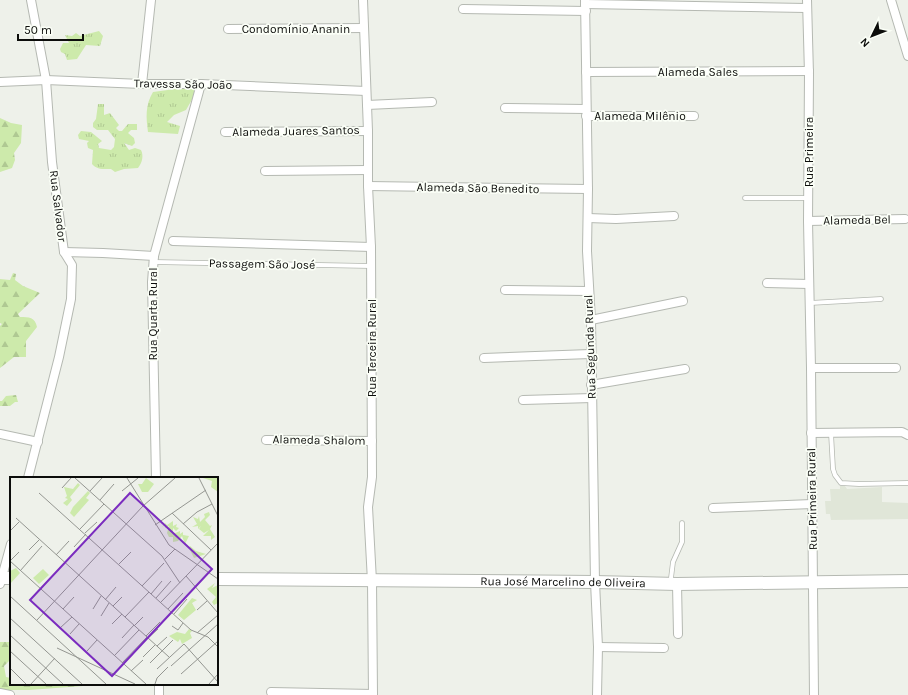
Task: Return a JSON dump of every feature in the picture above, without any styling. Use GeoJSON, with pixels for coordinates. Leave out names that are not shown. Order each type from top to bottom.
{"type":"FeatureCollection","features":[{"type":"Feature","properties":{"kind":"street","name":"Rua Salvador"},"geometry":{"type":"LineString","coordinates":[[28,477],[59,357],[71,299],[72,265],[64,252],[52,162],[46,80],[31,0]]}},
{"type":"Feature","properties":{"kind":"street"},"geometry":{"type":"LineString","coordinates":[[142,84],[151,0]]}},
{"type":"Feature","properties":{"kind":"street","name":"Rua Terceira Rural"},"geometry":{"type":"LineString","coordinates":[[363,0],[371,247],[372,477],[368,507],[372,581],[373,694]]}},
{"type":"Feature","properties":{"kind":"street"},"geometry":{"type":"LineString","coordinates":[[891,0],[908,56]]}},
{"type":"Feature","properties":{"kind":"street"},"geometry":{"type":"LineString","coordinates":[[463,9],[585,5],[807,4]]}},
{"type":"Feature","properties":{"kind":"street","name":"Rua Primeira"},"geometry":{"type":"LineString","coordinates":[[807,4],[809,72],[809,303]]}},
{"type":"Feature","properties":{"kind":"street","name":"Rua Segunda Rural"},"geometry":{"type":"LineString","coordinates":[[585,5],[588,189],[587,251],[588,291],[591,320],[590,354],[595,582],[598,647],[597,695]]}},
{"type":"Feature","properties":{"kind":"street","name":"Condomínio Ananin"},"geometry":{"type":"LineString","coordinates":[[228,29],[364,28]]}},
{"type":"Feature","properties":{"kind":"street","name":"Alameda Sales"},"geometry":{"type":"LineString","coordinates":[[586,72],[809,72]]}},
{"type":"Feature","properties":{"kind":"street","name":"Travessa São João"},"geometry":{"type":"LineString","coordinates":[[0,82],[46,80],[142,84],[201,84],[366,91]]}},
{"type":"Feature","properties":{"kind":"street","name":"Rua Quarta Rural"},"geometry":{"type":"LineString","coordinates":[[156,477],[152,282],[153,259],[201,84]]}},
{"type":"Feature","properties":{"kind":"street"},"geometry":{"type":"LineString","coordinates":[[367,105],[432,102]]}},
{"type":"Feature","properties":{"kind":"street","name":"Alameda Milênio"},"geometry":{"type":"LineString","coordinates":[[505,108],[586,113],[694,116]]}},
{"type":"Feature","properties":{"kind":"street","name":"Alameda Juares Santos"},"geometry":{"type":"LineString","coordinates":[[225,132],[368,131]]}},
{"type":"Feature","properties":{"kind":"street"},"geometry":{"type":"LineString","coordinates":[[265,171],[368,170]]}},
{"type":"Feature","properties":{"kind":"street","name":"Alameda São Benedito"},"geometry":{"type":"LineString","coordinates":[[368,186],[588,189]]}},
{"type":"Feature","properties":{"kind":"street"},"geometry":{"type":"LineString","coordinates":[[588,218],[616,219],[674,216]]}},
{"type":"Feature","properties":{"kind":"street","name":"Alameda Bel"},"geometry":{"type":"LineString","coordinates":[[808,221],[905,219]]}},
{"type":"Feature","properties":{"kind":"street"},"geometry":{"type":"LineString","coordinates":[[173,241],[371,247]]}},
{"type":"Feature","properties":{"kind":"street","name":"Passagem São José"},"geometry":{"type":"LineString","coordinates":[[64,252],[103,253],[153,259]]}},
{"type":"Feature","properties":{"kind":"street"},"geometry":{"type":"LineString","coordinates":[[767,283],[809,284]]}},
{"type":"Feature","properties":{"kind":"street"},"geometry":{"type":"LineString","coordinates":[[505,290],[588,291]]}},
{"type":"Feature","properties":{"kind":"street"},"geometry":{"type":"LineString","coordinates":[[591,320],[683,301]]}},
{"type":"Feature","properties":{"kind":"street","name":"Rua Primeira Rural"},"geometry":{"type":"LineString","coordinates":[[809,303],[814,581],[814,695]]}},
{"type":"Feature","properties":{"kind":"street"},"geometry":{"type":"LineString","coordinates":[[484,358],[590,354]]}},
{"type":"Feature","properties":{"kind":"street"},"geometry":{"type":"LineString","coordinates":[[811,368],[896,368]]}},
{"type":"Feature","properties":{"kind":"street"},"geometry":{"type":"LineString","coordinates":[[591,385],[685,369]]}},
{"type":"Feature","properties":{"kind":"street"},"geometry":{"type":"LineString","coordinates":[[523,400],[592,398]]}},
{"type":"Feature","properties":{"kind":"street"},"geometry":{"type":"LineString","coordinates":[[812,433],[902,432],[908,435]]}},
{"type":"Feature","properties":{"kind":"street"},"geometry":{"type":"LineString","coordinates":[[0,434],[38,442]]}},
{"type":"Feature","properties":{"kind":"street","name":"Alameda Shalom"},"geometry":{"type":"LineString","coordinates":[[266,440],[372,440]]}},
{"type":"Feature","properties":{"kind":"street"},"geometry":{"type":"LineString","coordinates":[[713,508],[812,504]]}},
{"type":"Feature","properties":{"kind":"street"},"geometry":{"type":"LineString","coordinates":[[3,580],[10,548]]}},
{"type":"Feature","properties":{"kind":"street","name":"Rua José Marcelino de Oliveira"},"geometry":{"type":"LineString","coordinates":[[218,579],[595,582],[908,581]]}},
{"type":"Feature","properties":{"kind":"street"},"geometry":{"type":"LineString","coordinates":[[673,582],[678,634]]}},
{"type":"Feature","properties":{"kind":"street"},"geometry":{"type":"LineString","coordinates":[[598,647],[664,648]]}},
{"type":"Feature","properties":{"kind":"street"},"geometry":{"type":"LineString","coordinates":[[271,692],[373,694]]}},
{"type":"Feature","properties":{"kind":"street"},"geometry":{"type":"LineString","coordinates":[[0,693],[10,695]]}},
{"type":"Feature","properties":{"kind":"lane"},"geometry":{"type":"LineString","coordinates":[[745,198],[808,198]]}},
{"type":"Feature","properties":{"kind":"lane","name":"Passagem São José"},"geometry":{"type":"LineString","coordinates":[[153,259],[371,266]]}},
{"type":"Feature","properties":{"kind":"lane"},"geometry":{"type":"LineString","coordinates":[[809,303],[881,299]]}},
{"type":"Feature","properties":{"kind":"lane"},"geometry":{"type":"LineString","coordinates":[[831,433],[833,469],[835,476],[841,483],[908,483]]}},
{"type":"Feature","properties":{"kind":"lane"},"geometry":{"type":"LineString","coordinates":[[673,582],[672,562],[682,542],[682,523]]}},
{"type":"Feature","properties":{"kind":"shaded area"},"geometry":{"type":"Polygon","coordinates":[[[840,486],[845,486],[847,489],[882,487],[882,502],[908,503],[908,519],[831,520],[830,514],[826,514],[825,501],[831,501],[830,489],[840,489],[840,486]]]}},
{"type":"Feature","properties":{"kind":"green space"},"geometry":{"type":"Polygon","coordinates":[[[99,31],[103,36],[100,46],[86,45],[77,59],[67,60],[65,54],[61,52],[60,49],[63,43],[69,43],[65,35],[72,36],[76,33],[80,36],[99,31]]]}},
{"type":"Feature","properties":{"kind":"green space"},"geometry":{"type":"Polygon","coordinates":[[[197,86],[194,96],[186,110],[174,115],[167,122],[180,126],[178,134],[148,132],[147,112],[150,97],[153,92],[197,86]]]}},
{"type":"Feature","properties":{"kind":"green space"},"geometry":{"type":"Polygon","coordinates":[[[98,104],[104,104],[104,115],[110,113],[119,125],[116,128],[119,131],[122,131],[128,124],[137,124],[137,130],[131,130],[128,133],[134,138],[135,143],[132,146],[124,143],[129,150],[135,148],[141,150],[142,159],[138,168],[124,169],[115,172],[111,169],[98,168],[92,164],[93,150],[88,148],[87,143],[89,141],[79,139],[78,135],[81,131],[91,132],[102,141],[98,144],[99,148],[111,150],[114,147],[115,139],[108,130],[97,130],[93,127],[93,123],[96,119],[98,104]]]}},
{"type":"Feature","properties":{"kind":"green space"},"geometry":{"type":"Polygon","coordinates":[[[0,118],[11,123],[22,125],[21,143],[14,153],[15,160],[12,168],[0,172],[0,118]]]}},
{"type":"Feature","properties":{"kind":"green space"},"geometry":{"type":"Polygon","coordinates":[[[13,273],[16,274],[15,280],[23,286],[40,293],[18,314],[20,317],[33,319],[37,327],[26,341],[26,357],[14,357],[0,368],[0,326],[2,324],[0,323],[0,279],[10,280],[13,273]]]}},
{"type":"Feature","properties":{"kind":"green space"},"geometry":{"type":"Polygon","coordinates":[[[16,395],[18,402],[15,402],[10,406],[0,406],[0,401],[2,401],[6,396],[16,395]]]}},
{"type":"Feature","properties":{"kind":"green space"},"geometry":{"type":"Polygon","coordinates":[[[0,642],[10,642],[10,660],[4,666],[6,677],[10,678],[10,685],[83,685],[29,690],[0,690],[0,642]]]}}]}
